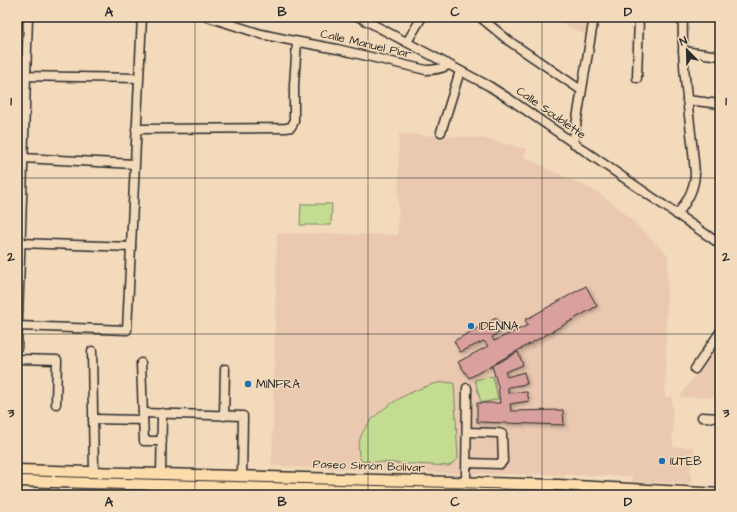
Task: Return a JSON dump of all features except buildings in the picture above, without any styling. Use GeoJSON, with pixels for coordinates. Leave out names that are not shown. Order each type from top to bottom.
{"type":"FeatureCollection","features":[{"type":"Feature","properties":{"kind":"main road","name":"Paseo Simón Bolívar"},"geometry":{"type":"LineString","coordinates":[[17,470],[558,485],[720,494]]}},
{"type":"Feature","properties":{"kind":"main road"},"geometry":{"type":"LineString","coordinates":[[161,474],[161,484]]}},
{"type":"Feature","properties":{"kind":"main road","name":"Paseo Simón Bolívar"},"geometry":{"type":"LineString","coordinates":[[17,481],[525,495]]}},
{"type":"Feature","properties":{"kind":"main road"},"geometry":{"type":"LineString","coordinates":[[466,482],[466,494]]}},
{"type":"Feature","properties":{"kind":"street"},"geometry":{"type":"LineString","coordinates":[[17,348],[18,254],[20,243],[19,196],[23,158],[20,141],[26,76],[28,17]]}},
{"type":"Feature","properties":{"kind":"street"},"geometry":{"type":"LineString","coordinates":[[18,326],[127,330],[142,17]]}},
{"type":"Feature","properties":{"kind":"street","name":"Calle Manuel Piar"},"geometry":{"type":"LineString","coordinates":[[208,17],[261,34],[337,49],[426,70],[437,69],[449,65]]}},
{"type":"Feature","properties":{"kind":"street"},"geometry":{"type":"LineString","coordinates":[[407,42],[422,17]]}},
{"type":"Feature","properties":{"kind":"street"},"geometry":{"type":"LineString","coordinates":[[480,17],[509,41],[581,90]]}},
{"type":"Feature","properties":{"kind":"street"},"geometry":{"type":"LineString","coordinates":[[573,143],[594,17]]}},
{"type":"Feature","properties":{"kind":"street"},"geometry":{"type":"LineString","coordinates":[[637,78],[639,17]]}},
{"type":"Feature","properties":{"kind":"street"},"geometry":{"type":"LineString","coordinates":[[677,215],[694,187],[695,180],[695,163],[683,52],[683,17]]}},
{"type":"Feature","properties":{"kind":"street","name":"Calle Soublette"},"geometry":{"type":"LineString","coordinates":[[362,18],[506,97],[720,244]]}},
{"type":"Feature","properties":{"kind":"street"},"geometry":{"type":"LineString","coordinates":[[136,129],[291,127],[294,122],[294,85],[298,42]]}},
{"type":"Feature","properties":{"kind":"street"},"geometry":{"type":"LineString","coordinates":[[683,52],[720,56]]}},
{"type":"Feature","properties":{"kind":"street"},"geometry":{"type":"LineString","coordinates":[[440,132],[460,71]]}},
{"type":"Feature","properties":{"kind":"street"},"geometry":{"type":"LineString","coordinates":[[17,76],[138,78]]}},
{"type":"Feature","properties":{"kind":"street"},"geometry":{"type":"LineString","coordinates":[[687,100],[720,104]]}},
{"type":"Feature","properties":{"kind":"street"},"geometry":{"type":"LineString","coordinates":[[23,158],[134,164]]}},
{"type":"Feature","properties":{"kind":"street"},"geometry":{"type":"LineString","coordinates":[[20,243],[130,247]]}},
{"type":"Feature","properties":{"kind":"street"},"geometry":{"type":"LineString","coordinates":[[695,369],[720,332]]}},
{"type":"Feature","properties":{"kind":"street"},"geometry":{"type":"LineString","coordinates":[[92,351],[94,472]]}},
{"type":"Feature","properties":{"kind":"street"},"geometry":{"type":"LineString","coordinates":[[17,359],[57,360],[56,404]]}},
{"type":"Feature","properties":{"kind":"street"},"geometry":{"type":"LineString","coordinates":[[141,363],[144,441],[162,441]]}},
{"type":"Feature","properties":{"kind":"street"},"geometry":{"type":"LineString","coordinates":[[224,416],[225,369]]}},
{"type":"Feature","properties":{"kind":"street"},"geometry":{"type":"LineString","coordinates":[[466,482],[468,432],[467,388]]}},
{"type":"Feature","properties":{"kind":"street"},"geometry":{"type":"LineString","coordinates":[[93,419],[143,416],[162,413],[242,416],[242,476]]}},
{"type":"Feature","properties":{"kind":"street"},"geometry":{"type":"LineString","coordinates":[[161,474],[162,413]]}},
{"type":"Feature","properties":{"kind":"street"},"geometry":{"type":"LineString","coordinates":[[702,417],[720,418]]}},
{"type":"Feature","properties":{"kind":"street"},"geometry":{"type":"LineString","coordinates":[[467,463],[500,464],[503,461],[502,434],[468,432]]}},
{"type":"Feature","properties":{"kind":"street"},"geometry":{"type":"LineString","coordinates":[[161,484],[161,495]]}},
{"type":"Feature","properties":{"kind":"shaded area"},"geometry":{"type":"Polygon","coordinates":[[[549,17],[589,17],[586,35],[549,17]]]}},
{"type":"Feature","properties":{"kind":"shaded area","name":"IDENNA"},"geometry":{"type":"Polygon","coordinates":[[[399,134],[481,138],[527,149],[524,157],[597,192],[619,208],[668,255],[665,397],[672,397],[673,447],[694,447],[690,474],[692,483],[632,482],[632,476],[445,473],[272,466],[277,233],[398,235],[399,134]]]}},
{"type":"Feature","properties":{"kind":"shaded area"},"geometry":{"type":"Polygon","coordinates":[[[720,337],[720,397],[680,397],[720,337]]]}},
{"type":"Feature","properties":{"kind":"green space"},"geometry":{"type":"Polygon","coordinates":[[[301,204],[332,204],[331,225],[300,225],[301,204]]]}},
{"type":"Feature","properties":{"kind":"green space"},"geometry":{"type":"Polygon","coordinates":[[[493,376],[498,399],[481,403],[475,380],[493,376]]]}},
{"type":"Feature","properties":{"kind":"green space"},"geometry":{"type":"Polygon","coordinates":[[[444,382],[454,383],[458,459],[449,466],[361,461],[358,447],[362,433],[384,408],[400,398],[416,391],[444,382]]]}},
{"type":"Feature","properties":{"kind":"place","name":"IDENNA"},"geometry":{"type":"Point","coordinates":[471,326]}},
{"type":"Feature","properties":{"kind":"place","name":"MINFRA"},"geometry":{"type":"Point","coordinates":[248,384]}},
{"type":"Feature","properties":{"kind":"place","name":"IUTEB"},"geometry":{"type":"Point","coordinates":[662,461]}}]}
